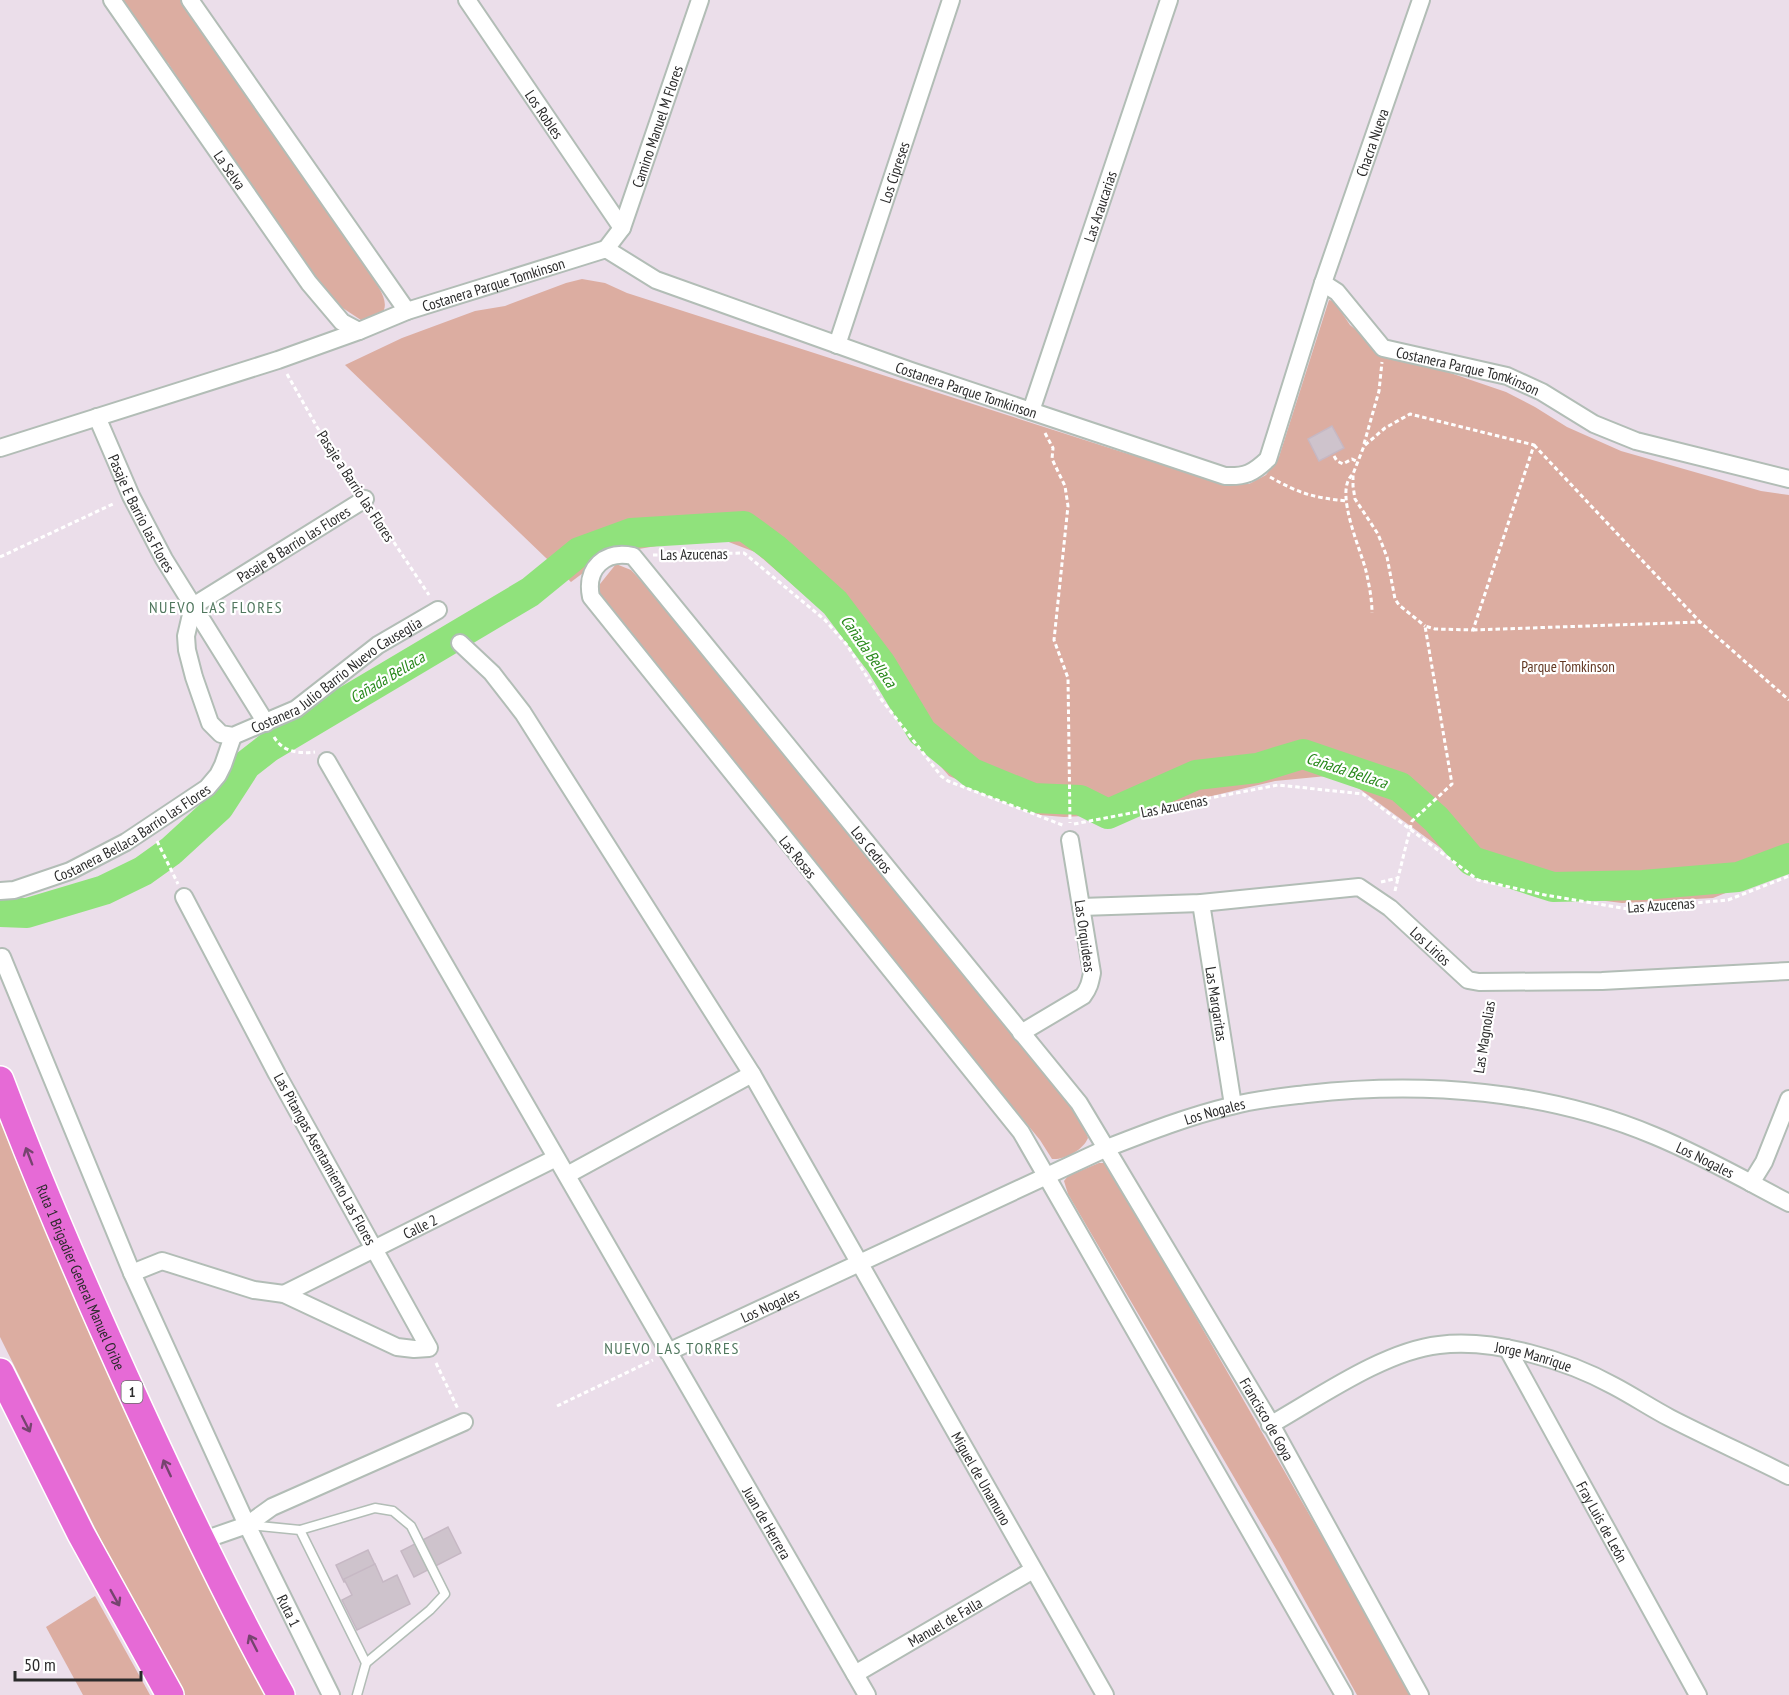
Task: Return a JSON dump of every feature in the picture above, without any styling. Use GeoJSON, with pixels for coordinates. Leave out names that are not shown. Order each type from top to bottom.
{"type":"FeatureCollection","features":[{"type":"Feature","properties":{"kind":"highway","name":"Ruta 1 Brigadier General Manuel Oribe"},"geometry":{"type":"LineString","coordinates":[[0,1080],[31,1163],[88,1298],[201,1541],[281,1695]]}},
{"type":"Feature","properties":{"kind":"highway"},"geometry":{"type":"LineString","coordinates":[[0,1372],[81,1534],[170,1695]]}},
{"type":"Feature","properties":{"kind":"street","name":"La Selva"},"geometry":{"type":"LineString","coordinates":[[112,0],[309,283],[342,322],[358,331]]}},
{"type":"Feature","properties":{"kind":"street"},"geometry":{"type":"LineString","coordinates":[[190,0],[407,311]]}},
{"type":"Feature","properties":{"kind":"street","name":"Los Robles"},"geometry":{"type":"LineString","coordinates":[[466,0],[621,228]]}},
{"type":"Feature","properties":{"kind":"street","name":"Camino Manuel M Flores"},"geometry":{"type":"LineString","coordinates":[[606,249],[621,228],[700,0]]}},
{"type":"Feature","properties":{"kind":"street","name":"Los Cipreses"},"geometry":{"type":"LineString","coordinates":[[837,345],[951,0]]}},
{"type":"Feature","properties":{"kind":"street","name":"Las Araucarias"},"geometry":{"type":"LineString","coordinates":[[1031,411],[1169,0]]}},
{"type":"Feature","properties":{"kind":"street","name":"Chacra Nueva"},"geometry":{"type":"LineString","coordinates":[[1323,284],[1421,0]]}},
{"type":"Feature","properties":{"kind":"street","name":"Costanera Parque Tomkinson"},"geometry":{"type":"LineString","coordinates":[[0,448],[278,360],[407,311],[606,249],[656,280],[1031,411],[1225,476],[1243,477],[1257,470]]}},
{"type":"Feature","properties":{"kind":"street","name":"Costanera Parque Tomkinson"},"geometry":{"type":"LineString","coordinates":[[1323,284],[1337,292],[1383,348],[1507,376],[1542,392],[1594,424],[1636,441],[1789,479]]}},
{"type":"Feature","properties":{"kind":"street"},"geometry":{"type":"LineString","coordinates":[[1257,470],[1268,459],[1323,284]]}},
{"type":"Feature","properties":{"kind":"street","name":"Pasaje E Barrio las Flores"},"geometry":{"type":"LineString","coordinates":[[97,417],[131,496],[164,559],[266,723]]}},
{"type":"Feature","properties":{"kind":"street","name":"Pasaje B Barrio las Flores"},"geometry":{"type":"LineString","coordinates":[[193,606],[364,499]]}},
{"type":"Feature","properties":{"kind":"street","name":"Las Rosas"},"geometry":{"type":"LineString","coordinates":[[633,556],[615,554],[605,557],[591,578],[589,588],[591,597],[1021,1132],[1048,1177]]}},
{"type":"Feature","properties":{"kind":"street","name":"Los Cedros"},"geometry":{"type":"LineString","coordinates":[[633,556],[1079,1103],[1107,1148]]}},
{"type":"Feature","properties":{"kind":"street"},"geometry":{"type":"LineString","coordinates":[[193,606],[186,636],[194,677],[210,723],[221,734],[233,736]]}},
{"type":"Feature","properties":{"kind":"street","name":"Costanera Julio Barrio Nuevo Causeglia"},"geometry":{"type":"LineString","coordinates":[[233,736],[296,709],[378,645],[438,610]]}},
{"type":"Feature","properties":{"kind":"street","name":"Miguel de Unamuno"},"geometry":{"type":"LineString","coordinates":[[460,643],[492,673],[523,713],[752,1074],[1105,1695]]}},
{"type":"Feature","properties":{"kind":"street","name":"Costanera Bellaca Barrio las Flores"},"geometry":{"type":"LineString","coordinates":[[0,891],[14,890],[70,871],[126,842],[207,788],[223,765],[233,736]]}},
{"type":"Feature","properties":{"kind":"street","name":"Juan de Herrera"},"geometry":{"type":"LineString","coordinates":[[327,761],[867,1695]]}},
{"type":"Feature","properties":{"kind":"street","name":"Las Orquideas"},"geometry":{"type":"LineString","coordinates":[[1021,1033],[1083,996],[1089,988],[1092,973],[1070,832]]}},
{"type":"Feature","properties":{"kind":"street"},"geometry":{"type":"LineString","coordinates":[[1081,907],[1201,903],[1359,887]]}},
{"type":"Feature","properties":{"kind":"street","name":"Los Lirios"},"geometry":{"type":"LineString","coordinates":[[1359,887],[1390,908],[1468,980],[1479,982],[1602,981],[1789,971]]}},
{"type":"Feature","properties":{"kind":"street","name":"Las Pitangas Asentamiento Las Flores"},"geometry":{"type":"LineString","coordinates":[[181,890],[277,1074],[429,1348]]}},
{"type":"Feature","properties":{"kind":"street","name":"Las Margaritas"},"geometry":{"type":"LineString","coordinates":[[1201,903],[1233,1105]]}},
{"type":"Feature","properties":{"kind":"street"},"geometry":{"type":"LineString","coordinates":[[2,957],[132,1273],[247,1525]]}},
{"type":"Feature","properties":{"kind":"street"},"geometry":{"type":"LineString","coordinates":[[567,1175],[752,1074]]}},
{"type":"Feature","properties":{"kind":"street","name":"Los Nogales"},"geometry":{"type":"LineString","coordinates":[[668,1352],[1107,1148],[1180,1120],[1233,1105],[1331,1092],[1400,1088],[1474,1092],[1525,1099],[1578,1110],[1654,1136],[1789,1203]]}},
{"type":"Feature","properties":{"kind":"street"},"geometry":{"type":"LineString","coordinates":[[1751,1183],[1767,1154],[1789,1099]]}},
{"type":"Feature","properties":{"kind":"street","name":"Francisco de Goya"},"geometry":{"type":"LineString","coordinates":[[1107,1148],[1270,1425],[1420,1695]]}},
{"type":"Feature","properties":{"kind":"street","name":"Calle 2"},"geometry":{"type":"LineString","coordinates":[[284,1294],[556,1158]]}},
{"type":"Feature","properties":{"kind":"street"},"geometry":{"type":"LineString","coordinates":[[1048,1177],[1344,1695]]}},
{"type":"Feature","properties":{"kind":"street"},"geometry":{"type":"LineString","coordinates":[[132,1273],[162,1262],[254,1290],[284,1294],[397,1347],[429,1348]]}},
{"type":"Feature","properties":{"kind":"street","name":"Jorge Manrique"},"geometry":{"type":"LineString","coordinates":[[1270,1425],[1384,1361],[1407,1353],[1438,1345],[1507,1348],[1554,1359],[1613,1385],[1667,1417],[1789,1476]]}},
{"type":"Feature","properties":{"kind":"street","name":"Fray Luis de León"},"geometry":{"type":"LineString","coordinates":[[1507,1348],[1698,1695]]}},
{"type":"Feature","properties":{"kind":"street"},"geometry":{"type":"LineString","coordinates":[[201,1541],[247,1525],[272,1508],[464,1422]]}},
{"type":"Feature","properties":{"kind":"street","name":"Ruta 1"},"geometry":{"type":"LineString","coordinates":[[247,1525],[331,1695]]}},
{"type":"Feature","properties":{"kind":"street","name":"Manuel de Falla"},"geometry":{"type":"LineString","coordinates":[[855,1674],[1033,1570]]}},
{"type":"Feature","properties":{"kind":"lane"},"geometry":{"type":"LineString","coordinates":[[247,1525],[300,1530],[375,1508],[393,1510],[411,1526],[445,1594],[430,1610],[366,1663],[357,1695]]}},
{"type":"Feature","properties":{"kind":"lane"},"geometry":{"type":"LineString","coordinates":[[300,1530],[366,1663]]}},
{"type":"Feature","properties":{"kind":"path"},"geometry":{"type":"LineString","coordinates":[[1372,613],[1366,571],[1347,501],[1348,479],[1353,474],[1364,446],[1379,391],[1383,348]]}},
{"type":"Feature","properties":{"kind":"path","name":"Pasaje a Barrio las Flores"},"geometry":{"type":"LineString","coordinates":[[278,360],[317,427],[438,610]]}},
{"type":"Feature","properties":{"kind":"path"},"geometry":{"type":"LineString","coordinates":[[1031,411],[1053,448],[1052,459],[1065,486],[1068,506],[1054,640],[1068,678],[1070,832]]}},
{"type":"Feature","properties":{"kind":"path"},"geometry":{"type":"LineString","coordinates":[[1364,446],[1385,428],[1410,414],[1534,445],[1700,622],[1789,700]]}},
{"type":"Feature","properties":{"kind":"path"},"geometry":{"type":"LineString","coordinates":[[1473,630],[1534,445]]}},
{"type":"Feature","properties":{"kind":"path"},"geometry":{"type":"LineString","coordinates":[[1334,456],[1343,464],[1352,459],[1358,462]]}},
{"type":"Feature","properties":{"kind":"path"},"geometry":{"type":"LineString","coordinates":[[1257,470],[1290,488],[1318,499],[1347,501]]}},
{"type":"Feature","properties":{"kind":"path"},"geometry":{"type":"LineString","coordinates":[[1353,474],[1355,499],[1378,534],[1387,557],[1395,599],[1425,626],[1435,629],[1473,630],[1700,622]]}},
{"type":"Feature","properties":{"kind":"path"},"geometry":{"type":"LineString","coordinates":[[0,556],[131,496]]}},
{"type":"Feature","properties":{"kind":"path","name":"Las Azucenas"},"geometry":{"type":"LineString","coordinates":[[633,556],[710,552],[744,553],[825,620],[847,645],[881,699],[941,776],[948,781],[1065,826],[1070,832],[1125,816],[1278,784],[1363,794],[1483,883],[1628,909],[1728,900],[1789,876]]}},
{"type":"Feature","properties":{"kind":"path"},"geometry":{"type":"LineString","coordinates":[[1359,887],[1398,878],[1412,820],[1452,784],[1425,626]]}},
{"type":"Feature","properties":{"kind":"path"},"geometry":{"type":"LineString","coordinates":[[278,744],[297,753],[321,753],[327,761]]}},
{"type":"Feature","properties":{"kind":"path"},"geometry":{"type":"LineString","coordinates":[[161,849],[181,890]]}},
{"type":"Feature","properties":{"kind":"path","name":"Las Magnolias"},"geometry":{"type":"LineString","coordinates":[[1474,1092],[1493,981]]}},
{"type":"Feature","properties":{"kind":"path"},"geometry":{"type":"LineString","coordinates":[[429,1348],[464,1422]]}},
{"type":"Feature","properties":{"kind":"path"},"geometry":{"type":"LineString","coordinates":[[557,1406],[668,1352]]}},
{"type":"Feature","properties":{"kind":"green space"},"geometry":{"type":"Polygon","coordinates":[[[120,0],[181,0],[368,269],[382,293],[385,307],[382,313],[364,322],[326,297],[168,63],[153,52],[120,0]]]}},
{"type":"Feature","properties":{"kind":"green space","name":"Parque Tomkinson"},"geometry":{"type":"Polygon","coordinates":[[[582,279],[605,283],[627,293],[1122,452],[1225,482],[1249,484],[1266,475],[1279,457],[1329,300],[1334,301],[1350,325],[1380,349],[1506,392],[1567,427],[1621,451],[1761,491],[1789,495],[1789,868],[1713,898],[1622,903],[1557,895],[1486,881],[1350,782],[1327,776],[1275,781],[1140,813],[1064,817],[1040,815],[949,776],[905,725],[867,664],[838,624],[755,552],[726,541],[674,543],[627,551],[587,570],[571,582],[345,365],[402,338],[475,311],[505,306],[582,279]]]}},
{"type":"Feature","properties":{"kind":"green space"},"geometry":{"type":"Polygon","coordinates":[[[616,564],[631,570],[644,584],[1079,1113],[1088,1138],[1078,1150],[1068,1156],[1052,1159],[1040,1140],[603,607],[597,595],[600,584],[616,564]]]}},
{"type":"Feature","properties":{"kind":"green space"},"geometry":{"type":"Polygon","coordinates":[[[0,1098],[221,1610],[265,1695],[185,1695],[119,1576],[0,1337],[0,1098]]]}},
{"type":"Feature","properties":{"kind":"green space"},"geometry":{"type":"Polygon","coordinates":[[[1099,1163],[1109,1166],[1413,1695],[1357,1695],[1279,1554],[1068,1194],[1064,1181],[1068,1176],[1099,1163]]]}},
{"type":"Feature","properties":{"kind":"green space"},"geometry":{"type":"Polygon","coordinates":[[[95,1596],[150,1695],[83,1695],[46,1627],[95,1596]]]}},
{"type":"Feature","properties":{"kind":"building"},"geometry":{"type":"Polygon","coordinates":[[[1332,426],[1344,448],[1319,461],[1308,439],[1332,426]]]}},
{"type":"Feature","properties":{"kind":"building"},"geometry":{"type":"Polygon","coordinates":[[[448,1527],[461,1553],[414,1577],[401,1551],[448,1527]]]}},
{"type":"Feature","properties":{"kind":"building"},"geometry":{"type":"Polygon","coordinates":[[[368,1550],[376,1567],[344,1582],[336,1565],[368,1550]]]}},
{"type":"Feature","properties":{"kind":"building"},"geometry":{"type":"Polygon","coordinates":[[[375,1564],[383,1582],[397,1575],[410,1604],[357,1630],[342,1600],[352,1595],[344,1579],[375,1564]]]}},
{"type":"Feature","properties":{"kind":"waterway","name":"Cañada Bellaca"},"geometry":{"type":"LineString","coordinates":[[0,912],[27,913],[104,890],[143,871],[171,851],[219,807],[246,765],[269,747],[530,592],[579,552],[631,533],[744,526],[774,548],[835,603],[881,664],[922,732],[972,773],[1033,798],[1080,800],[1108,814],[1196,775],[1257,768],[1303,754],[1400,787],[1436,819],[1472,861],[1553,887],[1643,885],[1738,877],[1789,858]]}},
{"type":"Feature","properties":{"kind":"district","name":"NUEVO LAS FLORES"},"geometry":{"type":"Point","coordinates":[216,607]}},
{"type":"Feature","properties":{"kind":"district","name":"NUEVO LAS TORRES"},"geometry":{"type":"Point","coordinates":[672,1348]}}]}
